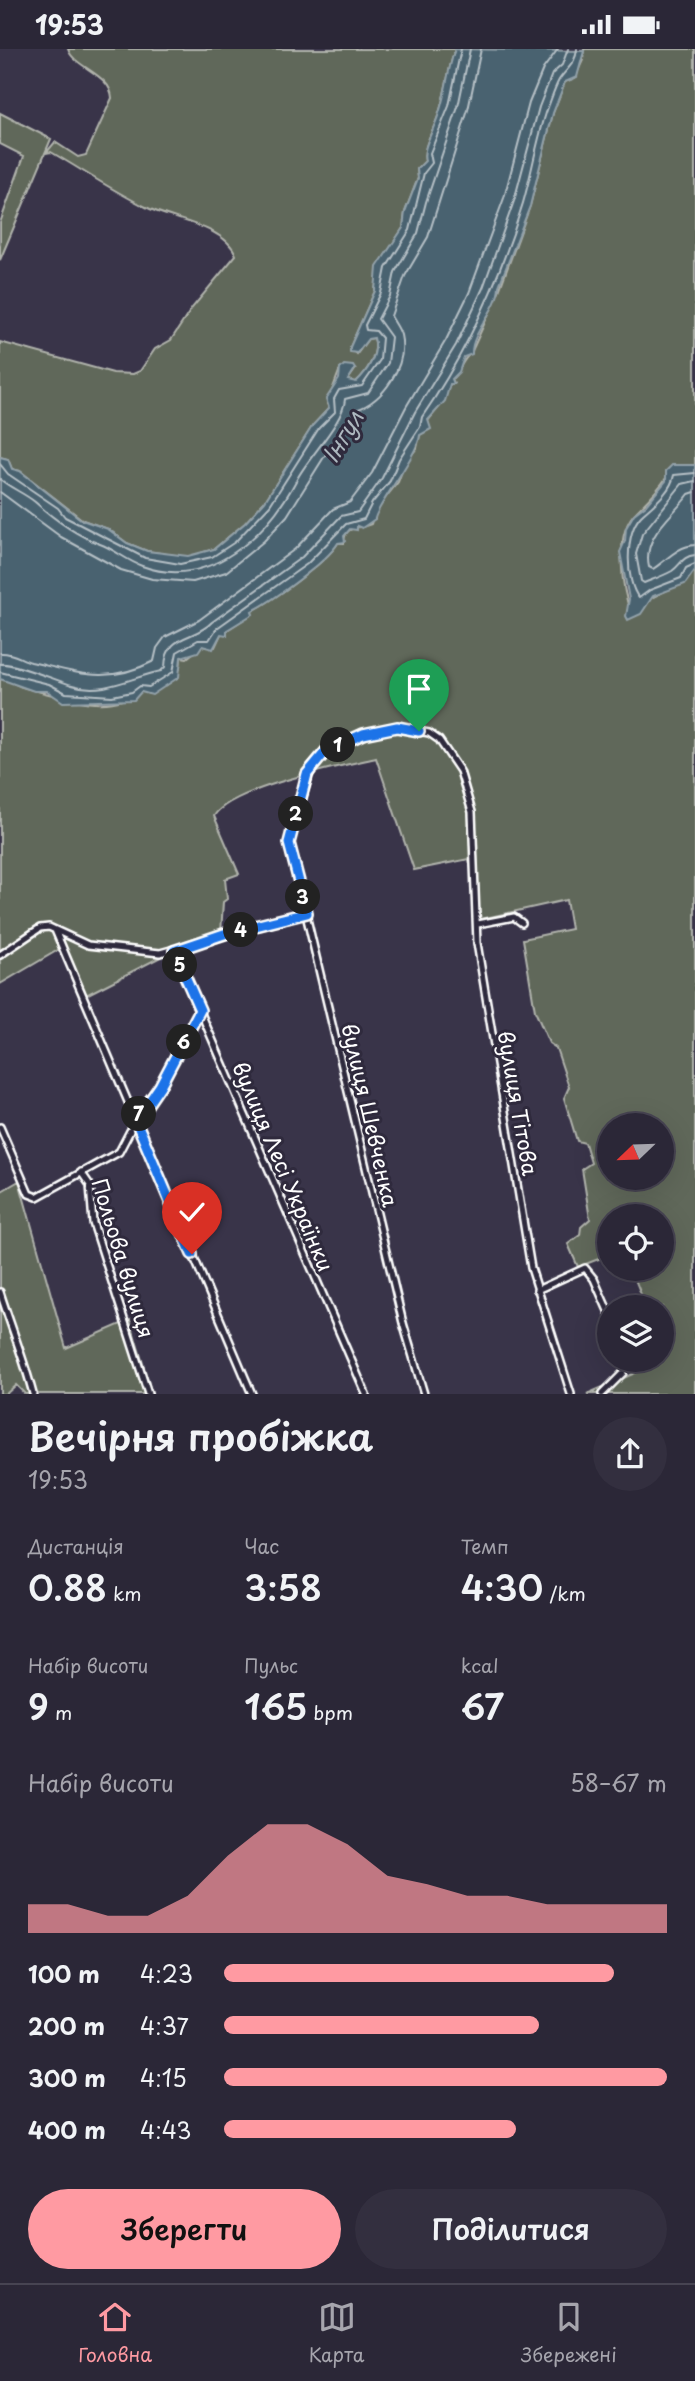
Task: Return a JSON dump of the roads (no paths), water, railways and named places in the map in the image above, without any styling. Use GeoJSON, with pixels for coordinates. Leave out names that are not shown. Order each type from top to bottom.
{"type":"FeatureCollection","features":[{"type":"Feature","properties":{"kind":"street","name":"вулиця Тітова"},"geometry":{"type":"LineString","coordinates":[[289,843],[307,774],[331,748],[363,734],[387,728],[424,731],[439,740],[460,771],[472,812],[477,943],[497,1069],[537,1290],[570,1394]]}},
{"type":"Feature","properties":{"kind":"street","name":"вулиця Шевченка"},"geometry":{"type":"LineString","coordinates":[[289,843],[403,1323],[424,1394]]}},
{"type":"Feature","properties":{"kind":"street"},"geometry":{"type":"LineString","coordinates":[[0,955],[40,928],[55,930],[88,945],[108,949],[174,951],[227,933],[307,913]]}},
{"type":"Feature","properties":{"kind":"street"},"geometry":{"type":"LineString","coordinates":[[478,924],[513,917],[522,923]]}},
{"type":"Feature","properties":{"kind":"street"},"geometry":{"type":"LineString","coordinates":[[55,930],[252,1394]]}},
{"type":"Feature","properties":{"kind":"street","name":"вулиця Лесі Українки"},"geometry":{"type":"LineString","coordinates":[[174,951],[366,1394]]}},
{"type":"Feature","properties":{"kind":"street"},"geometry":{"type":"LineString","coordinates":[[0,1127],[29,1194],[37,1197],[118,1152],[160,1086],[200,1010]]}},
{"type":"Feature","properties":{"kind":"street","name":"Польова вулиця"},"geometry":{"type":"LineString","coordinates":[[81,1172],[90,1185],[93,1223],[148,1394]]}},
{"type":"Feature","properties":{"kind":"street"},"geometry":{"type":"LineString","coordinates":[[537,1290],[580,1268],[589,1270],[601,1295]]}},
{"type":"Feature","properties":{"kind":"street"},"geometry":{"type":"LineString","coordinates":[[0,1292],[24,1358],[33,1394]]}},
{"type":"Feature","properties":{"kind":"street"},"geometry":{"type":"LineString","coordinates":[[603,1394],[623,1373]]}},
{"type":"Feature","properties":{"kind":"water","name":"Інгул"},"geometry":{"type":"Polygon","coordinates":[[[455,49],[584,51],[577,77],[565,82],[553,113],[530,206],[495,303],[476,337],[472,354],[464,357],[459,372],[452,379],[454,384],[450,384],[445,401],[428,420],[431,429],[420,435],[375,519],[362,528],[357,526],[357,530],[350,529],[344,536],[345,542],[338,543],[322,561],[297,581],[227,630],[227,635],[221,634],[213,649],[202,646],[198,652],[181,657],[179,677],[152,695],[141,692],[134,700],[63,702],[47,691],[34,691],[0,679],[0,457],[8,459],[12,469],[20,471],[82,520],[108,529],[127,543],[147,551],[188,556],[214,549],[245,523],[265,501],[313,425],[329,408],[326,399],[339,379],[340,369],[344,365],[353,366],[355,369],[348,380],[356,382],[371,362],[375,350],[374,338],[368,339],[357,353],[350,352],[350,347],[375,291],[377,267],[403,228],[405,212],[418,178],[417,169],[425,161],[425,148],[441,107],[455,49]]]}},
{"type":"Feature","properties":{"kind":"water"},"geometry":{"type":"Polygon","coordinates":[[[672,465],[695,465],[695,570],[685,584],[653,596],[641,614],[628,620],[626,616],[629,599],[620,552],[625,541],[626,528],[634,514],[646,505],[666,481],[666,471],[672,465]]]}}]}
